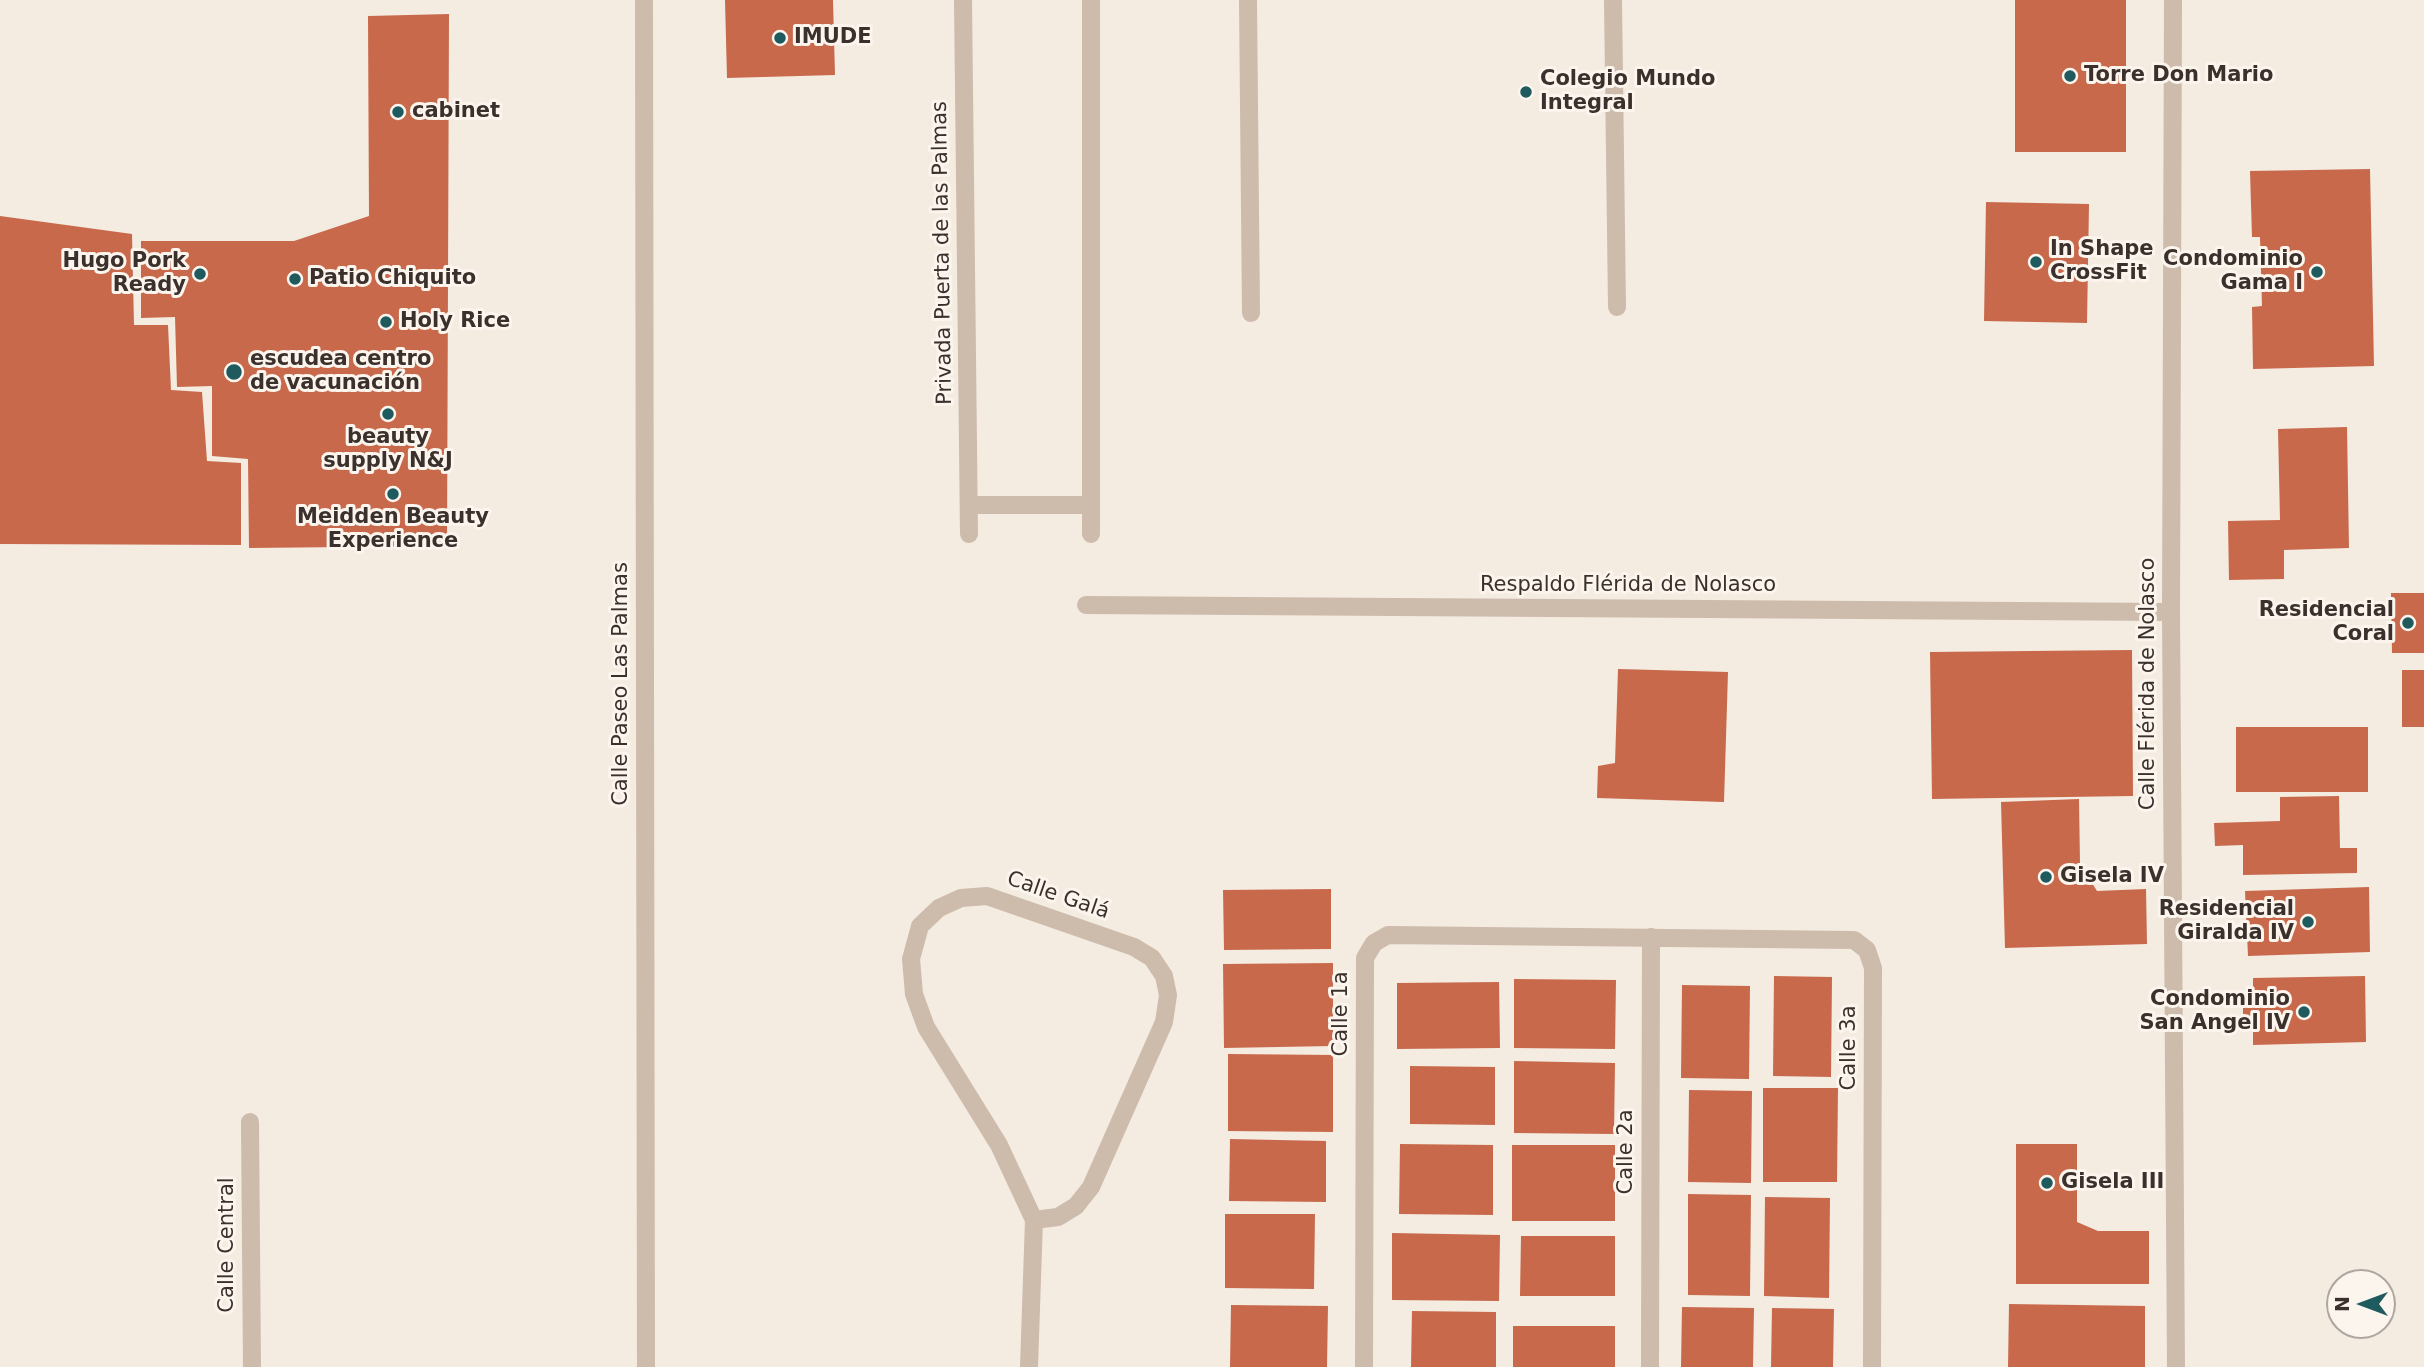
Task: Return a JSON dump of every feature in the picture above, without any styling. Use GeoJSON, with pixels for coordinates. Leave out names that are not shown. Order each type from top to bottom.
{"type":"FeatureCollection","features":[{"type":"Feature","properties":{"kind":"street","name":"Calle Paseo Las Palmas"},"geometry":{"type":"LineString","coordinates":[[644,0],[646,1367]]}},
{"type":"Feature","properties":{"kind":"street","name":"Privada Puerta de las Palmas"},"geometry":{"type":"LineString","coordinates":[[963,0],[969,534]]}},
{"type":"Feature","properties":{"kind":"street"},"geometry":{"type":"LineString","coordinates":[[1091,0],[1091,534]]}},
{"type":"Feature","properties":{"kind":"street"},"geometry":{"type":"LineString","coordinates":[[1248,0],[1251,313]]}},
{"type":"Feature","properties":{"kind":"street"},"geometry":{"type":"LineString","coordinates":[[1613,0],[1617,307]]}},
{"type":"Feature","properties":{"kind":"street","name":"Calle Flérida de Nolasco"},"geometry":{"type":"LineString","coordinates":[[2173,0],[2171,612],[2176,1367]]}},
{"type":"Feature","properties":{"kind":"street"},"geometry":{"type":"LineString","coordinates":[[969,505],[1091,505]]}},
{"type":"Feature","properties":{"kind":"street","name":"Respaldo Flérida de Nolasco"},"geometry":{"type":"LineString","coordinates":[[1086,605],[2171,612]]}},
{"type":"Feature","properties":{"kind":"street","name":"Calle Galá"},"geometry":{"type":"LineString","coordinates":[[1029,1367],[1034,1220],[999,1145],[926,1027],[914,994],[911,959],[920,926],[939,908],[961,898],[987,896],[1134,947],[1152,958],[1164,976],[1168,995],[1164,1022],[1091,1187],[1076,1206],[1058,1217],[1034,1220]]}},
{"type":"Feature","properties":{"kind":"street","name":"Calle 1a"},"geometry":{"type":"LineString","coordinates":[[1364,1367],[1365,958],[1374,943],[1388,935],[1651,937]]}},
{"type":"Feature","properties":{"kind":"street","name":"Calle 2a"},"geometry":{"type":"LineString","coordinates":[[1650,1367],[1651,937]]}},
{"type":"Feature","properties":{"kind":"street","name":"Calle 3a"},"geometry":{"type":"LineString","coordinates":[[1651,937],[1854,940],[1867,950],[1873,968],[1872,1367]]}},
{"type":"Feature","properties":{"kind":"street","name":"Calle Central"},"geometry":{"type":"LineString","coordinates":[[250,1122],[252,1367]]}},
{"type":"Feature","properties":{"kind":"building","name":"IMUDE"},"geometry":{"type":"Polygon","coordinates":[[[725,0],[833,0],[835,75],[727,78],[725,0]]]}},
{"type":"Feature","properties":{"kind":"building","name":"Torre Don Mario"},"geometry":{"type":"Polygon","coordinates":[[[2015,0],[2126,0],[2126,152],[2015,152],[2015,0]]]}},
{"type":"Feature","properties":{"kind":"building","name":"Patio Chiquito"},"geometry":{"type":"Polygon","coordinates":[[[449,14],[447,546],[249,548],[248,459],[212,456],[212,386],[177,387],[175,317],[141,318],[141,241],[294,241],[369,216],[368,16],[449,14]]]}},
{"type":"Feature","properties":{"kind":"building","name":"Condominio Gama I"},"geometry":{"type":"Polygon","coordinates":[[[2370,169],[2374,366],[2253,369],[2252,307],[2262,306],[2260,237],[2252,237],[2250,171],[2370,169]]]}},
{"type":"Feature","properties":{"kind":"building","name":"In Shape CrossFit"},"geometry":{"type":"Polygon","coordinates":[[[1986,202],[2089,204],[2087,323],[1984,321],[1986,202]]]}},
{"type":"Feature","properties":{"kind":"building"},"geometry":{"type":"Polygon","coordinates":[[[0,216],[132,234],[134,325],[168,325],[171,390],[202,392],[207,461],[241,463],[241,545],[0,544],[0,216]]]}},
{"type":"Feature","properties":{"kind":"building"},"geometry":{"type":"Polygon","coordinates":[[[2347,427],[2349,548],[2284,550],[2284,579],[2229,580],[2228,521],[2280,520],[2278,429],[2347,427]]]}},
{"type":"Feature","properties":{"kind":"building","name":"Residencial Coral"},"geometry":{"type":"Polygon","coordinates":[[[2391,593],[2424,593],[2424,653],[2392,653],[2391,593]]]}},
{"type":"Feature","properties":{"kind":"building"},"geometry":{"type":"Polygon","coordinates":[[[2132,650],[2133,796],[1932,799],[1930,652],[2132,650]]]}},
{"type":"Feature","properties":{"kind":"building"},"geometry":{"type":"Polygon","coordinates":[[[1618,669],[1728,672],[1724,802],[1597,798],[1598,766],[1615,763],[1618,669]]]}},
{"type":"Feature","properties":{"kind":"building"},"geometry":{"type":"Polygon","coordinates":[[[2402,670],[2424,670],[2424,727],[2402,727],[2402,670]]]}},
{"type":"Feature","properties":{"kind":"building"},"geometry":{"type":"Polygon","coordinates":[[[2236,727],[2368,727],[2368,792],[2236,792],[2236,727]]]}},
{"type":"Feature","properties":{"kind":"building"},"geometry":{"type":"Polygon","coordinates":[[[2339,796],[2340,848],[2357,848],[2357,873],[2243,875],[2243,845],[2215,846],[2214,823],[2280,821],[2280,797],[2339,796]]]}},
{"type":"Feature","properties":{"kind":"building","name":"Gisela IV"},"geometry":{"type":"Polygon","coordinates":[[[2079,799],[2080,864],[2097,891],[2146,889],[2147,944],[2005,948],[2001,802],[2079,799]]]}},
{"type":"Feature","properties":{"kind":"building","name":"Residencial Giralda IV"},"geometry":{"type":"Polygon","coordinates":[[[2369,887],[2370,952],[2248,956],[2245,891],[2369,887]]]}},
{"type":"Feature","properties":{"kind":"building"},"geometry":{"type":"Polygon","coordinates":[[[1331,889],[1331,949],[1224,950],[1223,890],[1331,889]]]}},
{"type":"Feature","properties":{"kind":"building"},"geometry":{"type":"Polygon","coordinates":[[[1333,963],[1333,1046],[1224,1048],[1223,964],[1333,963]]]}},
{"type":"Feature","properties":{"kind":"building"},"geometry":{"type":"Polygon","coordinates":[[[1774,976],[1832,977],[1831,1077],[1773,1076],[1774,976]]]}},
{"type":"Feature","properties":{"kind":"building","name":"Condominio San Angel IV"},"geometry":{"type":"Polygon","coordinates":[[[2365,976],[2366,1042],[2253,1045],[2253,1021],[2243,1022],[2243,1003],[2253,1003],[2253,978],[2365,976]]]}},
{"type":"Feature","properties":{"kind":"building"},"geometry":{"type":"Polygon","coordinates":[[[1514,979],[1616,980],[1615,1049],[1514,1048],[1514,979]]]}},
{"type":"Feature","properties":{"kind":"building"},"geometry":{"type":"Polygon","coordinates":[[[1499,982],[1500,1048],[1397,1049],[1397,983],[1499,982]]]}},
{"type":"Feature","properties":{"kind":"building"},"geometry":{"type":"Polygon","coordinates":[[[1682,985],[1750,986],[1749,1079],[1681,1078],[1682,985]]]}},
{"type":"Feature","properties":{"kind":"building"},"geometry":{"type":"Polygon","coordinates":[[[1228,1054],[1333,1055],[1333,1132],[1228,1131],[1228,1054]]]}},
{"type":"Feature","properties":{"kind":"building"},"geometry":{"type":"Polygon","coordinates":[[[1514,1061],[1615,1063],[1614,1134],[1514,1133],[1514,1061]]]}},
{"type":"Feature","properties":{"kind":"building"},"geometry":{"type":"Polygon","coordinates":[[[1410,1066],[1495,1067],[1495,1125],[1410,1124],[1410,1066]]]}},
{"type":"Feature","properties":{"kind":"building"},"geometry":{"type":"Polygon","coordinates":[[[1763,1088],[1838,1088],[1837,1182],[1763,1182],[1763,1088]]]}},
{"type":"Feature","properties":{"kind":"building"},"geometry":{"type":"Polygon","coordinates":[[[1689,1090],[1752,1091],[1751,1183],[1688,1182],[1689,1090]]]}},
{"type":"Feature","properties":{"kind":"building"},"geometry":{"type":"Polygon","coordinates":[[[1230,1139],[1326,1141],[1326,1202],[1229,1201],[1230,1139]]]}},
{"type":"Feature","properties":{"kind":"building"},"geometry":{"type":"Polygon","coordinates":[[[1400,1144],[1493,1145],[1493,1215],[1399,1214],[1400,1144]]]}},
{"type":"Feature","properties":{"kind":"building","name":"Gisela III"},"geometry":{"type":"Polygon","coordinates":[[[2016,1144],[2077,1144],[2077,1222],[2098,1231],[2149,1231],[2149,1284],[2016,1284],[2016,1144]]]}},
{"type":"Feature","properties":{"kind":"building"},"geometry":{"type":"Polygon","coordinates":[[[1512,1145],[1615,1145],[1615,1221],[1512,1221],[1512,1145]]]}},
{"type":"Feature","properties":{"kind":"building"},"geometry":{"type":"Polygon","coordinates":[[[1688,1194],[1751,1195],[1750,1296],[1688,1295],[1688,1194]]]}},
{"type":"Feature","properties":{"kind":"building"},"geometry":{"type":"Polygon","coordinates":[[[1765,1197],[1830,1198],[1829,1298],[1764,1296],[1765,1197]]]}},
{"type":"Feature","properties":{"kind":"building"},"geometry":{"type":"Polygon","coordinates":[[[1225,1214],[1315,1214],[1314,1289],[1225,1288],[1225,1214]]]}},
{"type":"Feature","properties":{"kind":"building"},"geometry":{"type":"Polygon","coordinates":[[[1392,1233],[1500,1235],[1499,1301],[1392,1300],[1392,1233]]]}},
{"type":"Feature","properties":{"kind":"building"},"geometry":{"type":"Polygon","coordinates":[[[1521,1236],[1615,1236],[1615,1296],[1520,1296],[1521,1236]]]}},
{"type":"Feature","properties":{"kind":"building"},"geometry":{"type":"Polygon","coordinates":[[[2009,1304],[2145,1306],[2145,1367],[2008,1367],[2009,1304]]]}},
{"type":"Feature","properties":{"kind":"building"},"geometry":{"type":"Polygon","coordinates":[[[1231,1305],[1328,1306],[1327,1367],[1230,1367],[1231,1305]]]}},
{"type":"Feature","properties":{"kind":"building"},"geometry":{"type":"Polygon","coordinates":[[[1682,1307],[1754,1308],[1753,1367],[1681,1367],[1682,1307]]]}},
{"type":"Feature","properties":{"kind":"building"},"geometry":{"type":"Polygon","coordinates":[[[1772,1308],[1834,1309],[1833,1367],[1771,1367],[1772,1308]]]}},
{"type":"Feature","properties":{"kind":"building"},"geometry":{"type":"Polygon","coordinates":[[[1412,1311],[1496,1312],[1496,1367],[1411,1367],[1412,1311]]]}},
{"type":"Feature","properties":{"kind":"building"},"geometry":{"type":"Polygon","coordinates":[[[1513,1326],[1615,1326],[1615,1367],[1513,1367],[1513,1326]]]}},
{"type":"Feature","properties":{"kind":"place","name":"IMUDE"},"geometry":{"type":"Point","coordinates":[780,38]}},
{"type":"Feature","properties":{"kind":"place","name":"Torre Don Mario"},"geometry":{"type":"Point","coordinates":[2070,76]}},
{"type":"Feature","properties":{"kind":"place","name":"Colegio Mundo Integral"},"geometry":{"type":"Point","coordinates":[1526,92]}},
{"type":"Feature","properties":{"kind":"place","name":"cabinet"},"geometry":{"type":"Point","coordinates":[398,112]}},
{"type":"Feature","properties":{"kind":"place","name":"In Shape CrossFit"},"geometry":{"type":"Point","coordinates":[2036,262]}},
{"type":"Feature","properties":{"kind":"place","name":"Condominio Gama I"},"geometry":{"type":"Point","coordinates":[2317,272]}},
{"type":"Feature","properties":{"kind":"place","name":"Hugo Pork Ready"},"geometry":{"type":"Point","coordinates":[200,274]}},
{"type":"Feature","properties":{"kind":"place","name":"Patio Chiquito"},"geometry":{"type":"Point","coordinates":[295,279]}},
{"type":"Feature","properties":{"kind":"place","name":"Holy Rice"},"geometry":{"type":"Point","coordinates":[386,322]}},
{"type":"Feature","properties":{"kind":"place","name":"escudea centro de vacunación"},"geometry":{"type":"Point","coordinates":[234,372]}},
{"type":"Feature","properties":{"kind":"place","name":"beauty supply N&J"},"geometry":{"type":"Point","coordinates":[388,414]}},
{"type":"Feature","properties":{"kind":"place","name":"Meidden Beauty Experience"},"geometry":{"type":"Point","coordinates":[393,494]}},
{"type":"Feature","properties":{"kind":"place","name":"Residencial Coral"},"geometry":{"type":"Point","coordinates":[2408,623]}},
{"type":"Feature","properties":{"kind":"place","name":"Gisela IV"},"geometry":{"type":"Point","coordinates":[2046,877]}},
{"type":"Feature","properties":{"kind":"place","name":"Residencial Giralda IV"},"geometry":{"type":"Point","coordinates":[2308,922]}},
{"type":"Feature","properties":{"kind":"place","name":"Condominio San Angel IV"},"geometry":{"type":"Point","coordinates":[2304,1012]}},
{"type":"Feature","properties":{"kind":"place","name":"Gisela III"},"geometry":{"type":"Point","coordinates":[2047,1183]}}]}
